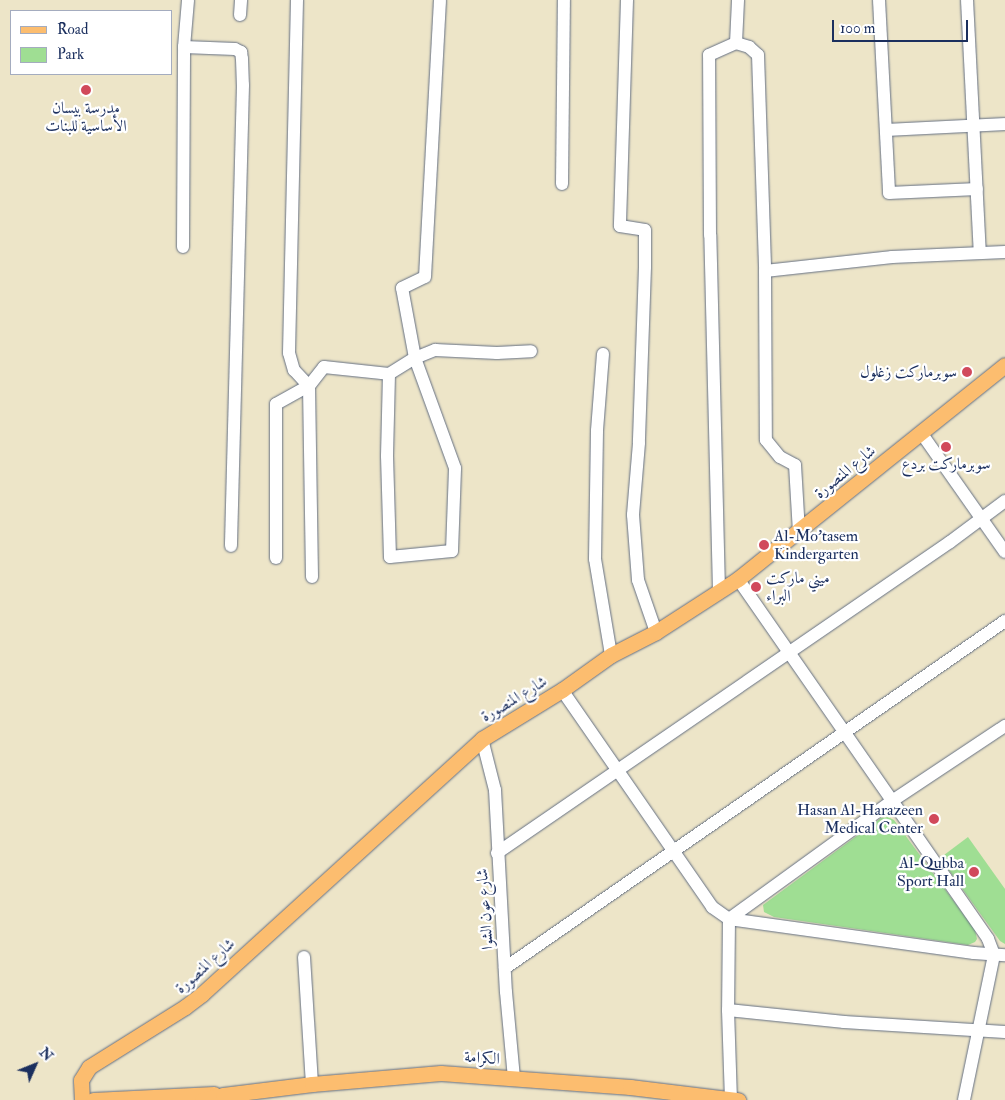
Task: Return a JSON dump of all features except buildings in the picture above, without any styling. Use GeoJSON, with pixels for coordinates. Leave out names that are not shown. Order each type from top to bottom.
{"type":"FeatureCollection","features":[{"type":"Feature","properties":{"kind":"main road","name":"شارع المنصورة"},"geometry":{"type":"LineString","coordinates":[[82,1100],[81,1080],[89,1067],[185,1007],[202,994],[482,739],[562,690],[611,655],[656,632],[738,579],[922,434],[1005,365]]}},
{"type":"Feature","properties":{"kind":"main road","name":"الكرامة"},"geometry":{"type":"LineString","coordinates":[[202,1100],[223,1095],[312,1084],[441,1073],[630,1087],[735,1100]]}},
{"type":"Feature","properties":{"kind":"main road","name":"الكرامة"},"geometry":{"type":"LineString","coordinates":[[93,1100],[201,1093],[223,1095]]}},
{"type":"Feature","properties":{"kind":"street"},"geometry":{"type":"LineString","coordinates":[[183,247],[184,47],[188,0]]}},
{"type":"Feature","properties":{"kind":"street"},"geometry":{"type":"LineString","coordinates":[[240,15],[241,0]]}},
{"type":"Feature","properties":{"kind":"street"},"geometry":{"type":"LineString","coordinates":[[298,0],[289,361],[294,370],[309,386],[312,577]]}},
{"type":"Feature","properties":{"kind":"street"},"geometry":{"type":"LineString","coordinates":[[389,374],[387,456],[390,557],[452,551],[455,468],[415,358],[402,288],[425,277],[440,0]]}},
{"type":"Feature","properties":{"kind":"street"},"geometry":{"type":"LineString","coordinates":[[562,184],[564,0]]}},
{"type":"Feature","properties":{"kind":"street"},"geometry":{"type":"LineString","coordinates":[[627,0],[620,226],[645,230],[646,267],[639,443],[633,515],[638,580],[656,632]]}},
{"type":"Feature","properties":{"kind":"street"},"geometry":{"type":"LineString","coordinates":[[736,43],[738,0]]}},
{"type":"Feature","properties":{"kind":"street"},"geometry":{"type":"LineString","coordinates":[[879,0],[890,193],[977,189]]}},
{"type":"Feature","properties":{"kind":"street"},"geometry":{"type":"LineString","coordinates":[[967,0],[969,71],[975,125],[980,253]]}},
{"type":"Feature","properties":{"kind":"street"},"geometry":{"type":"LineString","coordinates":[[720,591],[710,234],[709,55],[736,43],[748,47],[758,55],[766,440],[780,457],[795,465],[799,532]]}},
{"type":"Feature","properties":{"kind":"street"},"geometry":{"type":"LineString","coordinates":[[184,47],[235,49],[241,52],[242,59],[244,85],[231,546]]}},
{"type":"Feature","properties":{"kind":"street"},"geometry":{"type":"LineString","coordinates":[[887,130],[1005,124]]}},
{"type":"Feature","properties":{"kind":"street"},"geometry":{"type":"LineString","coordinates":[[764,272],[892,257],[1005,252]]}},
{"type":"Feature","properties":{"kind":"street"},"geometry":{"type":"LineString","coordinates":[[276,558],[276,404],[309,386],[324,367],[389,374],[415,358],[434,350],[497,353],[531,351]]}},
{"type":"Feature","properties":{"kind":"street"},"geometry":{"type":"LineString","coordinates":[[603,354],[597,431],[594,559],[611,655]]}},
{"type":"Feature","properties":{"kind":"street"},"geometry":{"type":"LineString","coordinates":[[922,434],[1005,552]]}},
{"type":"Feature","properties":{"kind":"street"},"geometry":{"type":"LineString","coordinates":[[498,853],[1005,501]]}},
{"type":"Feature","properties":{"kind":"street"},"geometry":{"type":"LineString","coordinates":[[738,579],[999,955],[964,1100]]}},
{"type":"Feature","properties":{"kind":"street"},"geometry":{"type":"LineString","coordinates":[[505,968],[1005,621]]}},
{"type":"Feature","properties":{"kind":"street"},"geometry":{"type":"LineString","coordinates":[[562,690],[712,907],[729,919],[999,955]]}},
{"type":"Feature","properties":{"kind":"street"},"geometry":{"type":"LineString","coordinates":[[729,919],[892,801],[1005,726]]}},
{"type":"Feature","properties":{"kind":"street","name":"شارع عون الشوا"},"geometry":{"type":"LineString","coordinates":[[482,739],[495,790],[505,968],[514,1078]]}},
{"type":"Feature","properties":{"kind":"street"},"geometry":{"type":"LineString","coordinates":[[729,919],[728,1010],[735,1100]]}},
{"type":"Feature","properties":{"kind":"street"},"geometry":{"type":"LineString","coordinates":[[304,958],[312,1084]]}},
{"type":"Feature","properties":{"kind":"street"},"geometry":{"type":"LineString","coordinates":[[728,1010],[844,1022],[1005,1032]]}},
{"type":"Feature","properties":{"kind":"green space"},"geometry":{"type":"Polygon","coordinates":[[[888,817],[894,820],[975,930],[977,939],[975,942],[968,945],[774,917],[764,912],[763,905],[881,818],[888,817]]]}},
{"type":"Feature","properties":{"kind":"green space"},"geometry":{"type":"Polygon","coordinates":[[[968,837],[1005,889],[1005,944],[1000,941],[940,858],[968,837]]]}},
{"type":"Feature","properties":{"kind":"place","name":"مدرسة بيسان الأساسية للبنات"},"geometry":{"type":"Point","coordinates":[86,90]}},
{"type":"Feature","properties":{"kind":"place","name":"سوبرماركت زغلول"},"geometry":{"type":"Point","coordinates":[967,372]}},
{"type":"Feature","properties":{"kind":"place","name":"سوبرماركت بردع"},"geometry":{"type":"Point","coordinates":[946,447]}},
{"type":"Feature","properties":{"kind":"place","name":"Al-Mo'tasem Kindergarten"},"geometry":{"type":"Point","coordinates":[764,545]}},
{"type":"Feature","properties":{"kind":"place","name":"ميني ماركت البراء"},"geometry":{"type":"Point","coordinates":[756,587]}},
{"type":"Feature","properties":{"kind":"place","name":"Hasan Al-Harazeen Medical Center"},"geometry":{"type":"Point","coordinates":[934,819]}},
{"type":"Feature","properties":{"kind":"place","name":"Al-Qubba Sport Hall"},"geometry":{"type":"Point","coordinates":[974,872]}}]}
